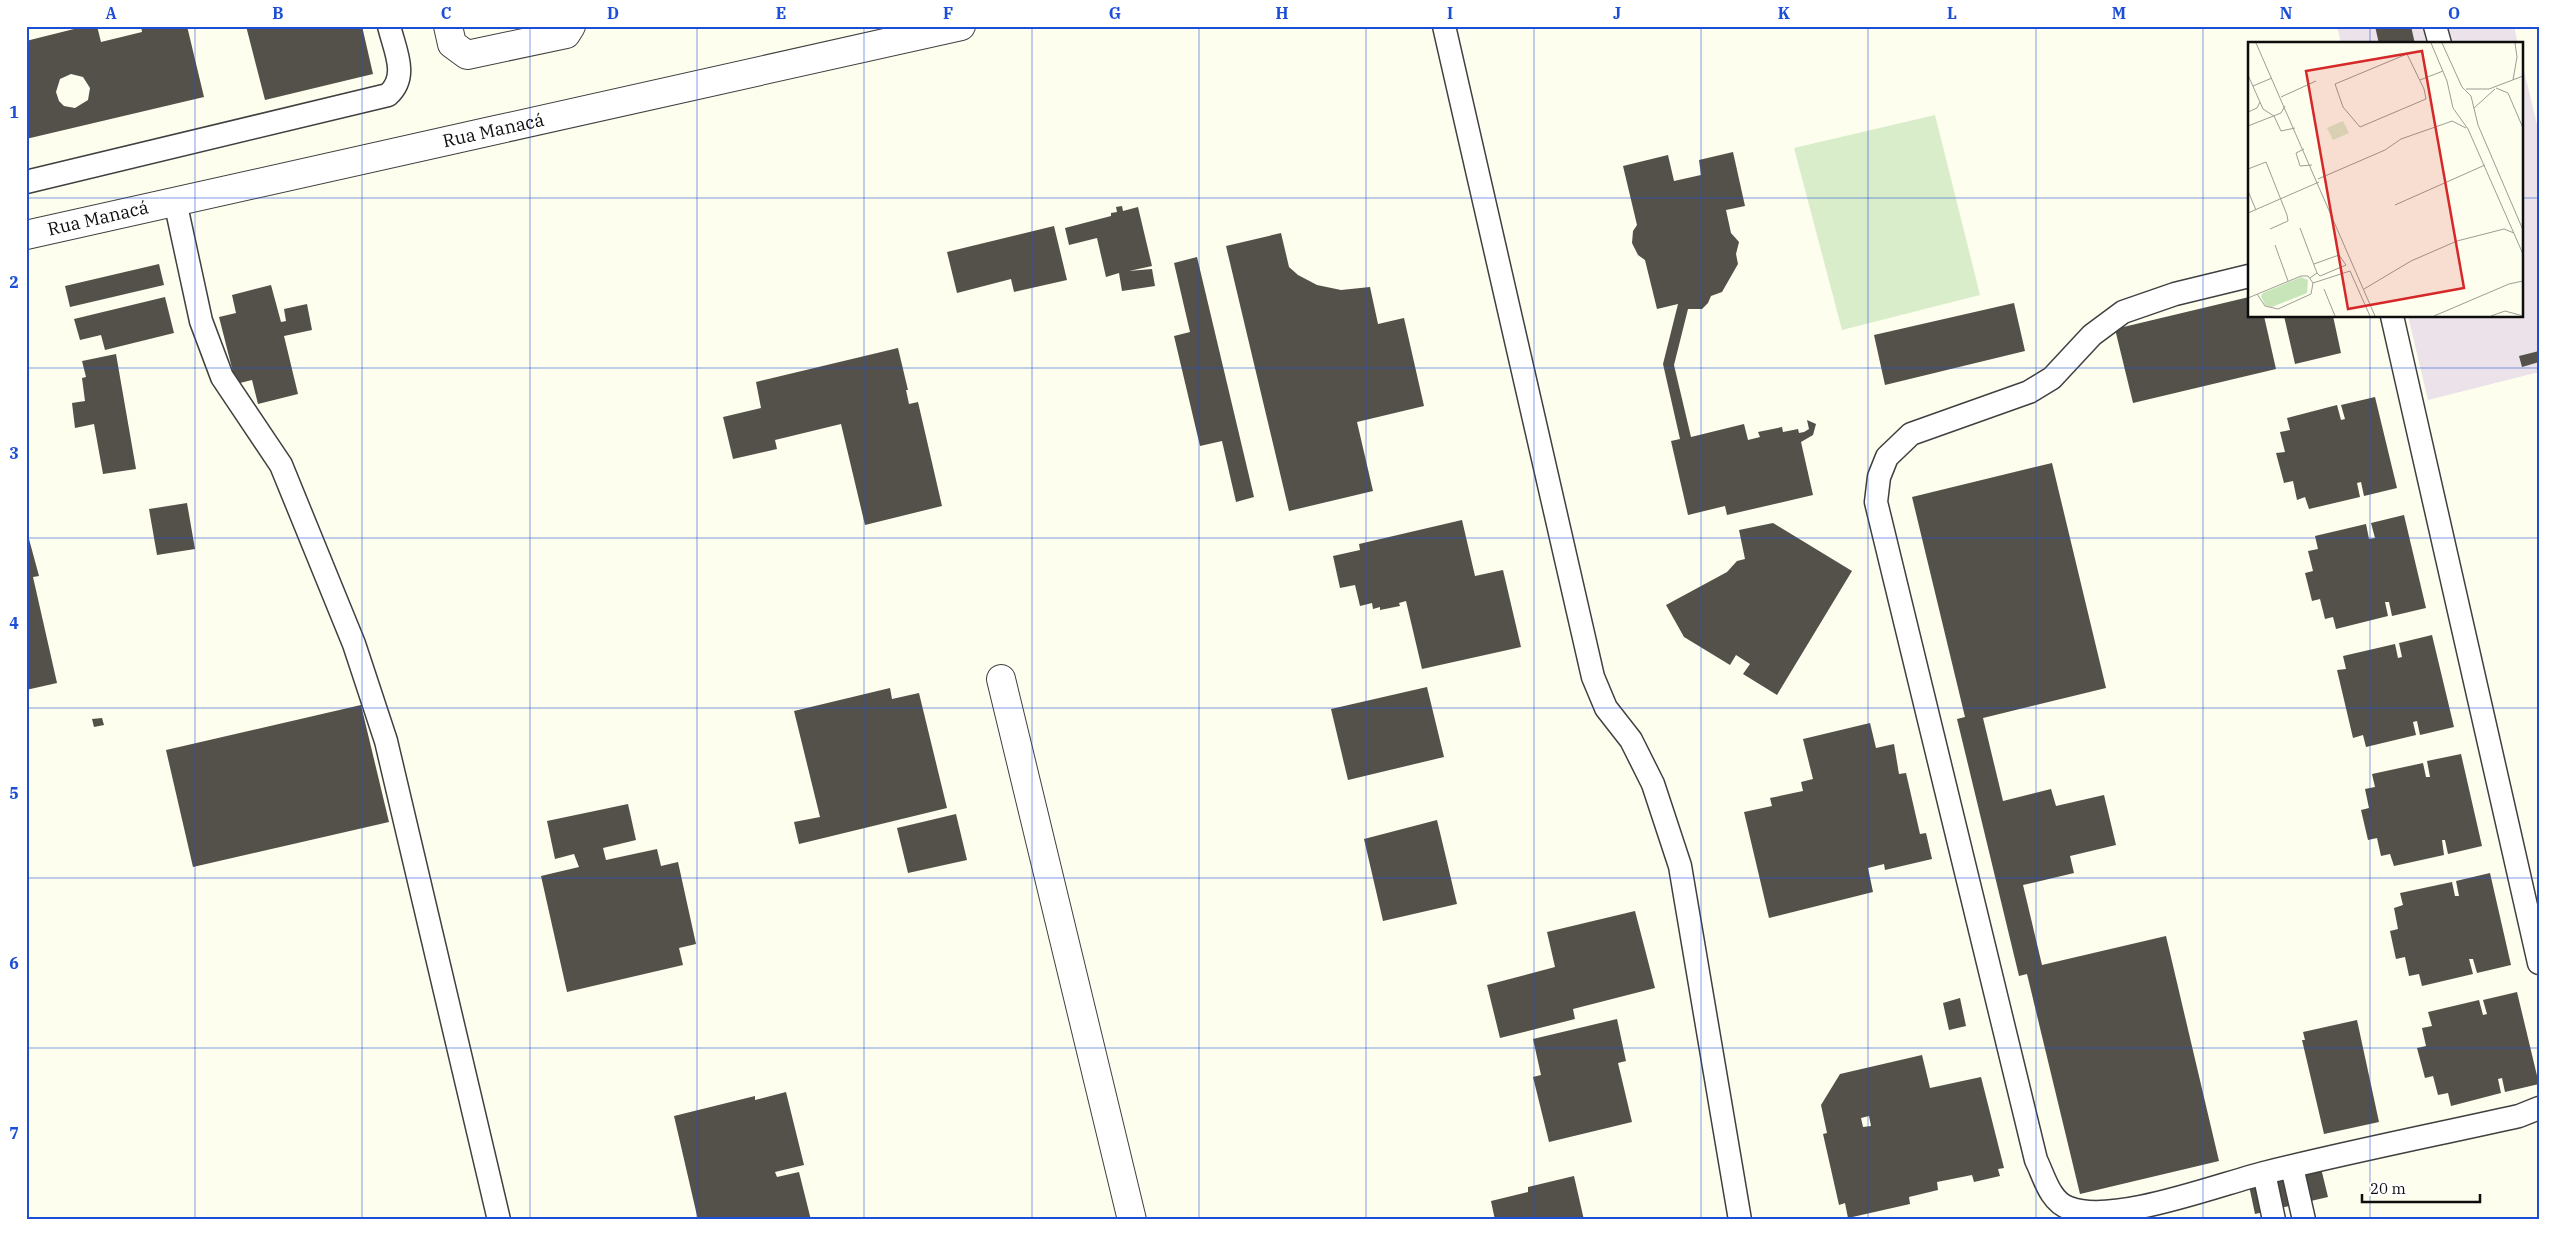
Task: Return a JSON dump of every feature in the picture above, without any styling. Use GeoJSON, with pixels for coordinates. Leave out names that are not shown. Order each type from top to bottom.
{"type":"FeatureCollection","features":[{"type":"Feature","properties":{"kind":"street"},"geometry":{"type":"LineString","coordinates":[[448,26],[452,44],[467,55],[566,34],[571,26]]}},
{"type":"Feature","properties":{"kind":"street","name":"Rua Manacá"},"geometry":{"type":"LineString","coordinates":[[26,235],[741,77],[961,26]]}},
{"type":"Feature","properties":{"kind":"street"},"geometry":{"type":"LineString","coordinates":[[1001,679],[1132,1220]]}},
{"type":"Feature","properties":{"kind":"lane"},"geometry":{"type":"LineString","coordinates":[[26,182],[388,95],[397,87],[400,73],[389,26]]}},
{"type":"Feature","properties":{"kind":"lane"},"geometry":{"type":"LineString","coordinates":[[1444,26],[1593,677],[1606,708],[1630,740],[1653,784],[1680,866],[1740,1220]]}},
{"type":"Feature","properties":{"kind":"lane"},"geometry":{"type":"LineString","coordinates":[[2435,26],[2439,42]]}},
{"type":"Feature","properties":{"kind":"lane"},"geometry":{"type":"LineString","coordinates":[[175,201],[201,321],[222,377],[280,465],[354,644],[386,741],[499,1220]]}},
{"type":"Feature","properties":{"kind":"lane"},"geometry":{"type":"LineString","coordinates":[[2248,276],[2176,294],[2123,312],[2092,335],[2052,378],[2036,387],[1911,434],[1887,457],[1879,477],[1876,502],[2036,1160],[2054,1197],[2067,1208],[2082,1212],[2104,1213],[2161,1202],[2264,1173],[2519,1116],[2539,1108]]}},
{"type":"Feature","properties":{"kind":"lane"},"geometry":{"type":"LineString","coordinates":[[2392,318],[2539,963]]}},
{"type":"Feature","properties":{"kind":"lane"},"geometry":{"type":"LineString","coordinates":[[2292,1167],[2304,1220]]}},
{"type":"Feature","properties":{"kind":"lane"},"geometry":{"type":"LineString","coordinates":[[2264,1173],[2274,1220]]}},
{"type":"Feature","properties":{"kind":"shaded area"},"geometry":{"type":"Polygon","coordinates":[[[2337,26],[2514,26],[2518,42],[2341,42],[2337,26]]]}},
{"type":"Feature","properties":{"kind":"shaded area"},"geometry":{"type":"Polygon","coordinates":[[[2522,62],[2539,133],[2539,372],[2428,400],[2408,318],[2522,318],[2522,62]]]}},
{"type":"Feature","properties":{"kind":"green space"},"geometry":{"type":"Polygon","coordinates":[[[1935,115],[1980,295],[1842,330],[1794,148],[1935,115]]]}},
{"type":"Feature","properties":{"kind":"building"},"geometry":{"type":"Polygon","coordinates":[[[86,26],[97,26],[101,42],[142,32],[141,26],[187,26],[204,97],[26,139],[26,41],[86,26]],[[71,74],[60,79],[56,92],[59,101],[64,106],[75,108],[88,100],[90,88],[83,77],[71,74]]]}},
{"type":"Feature","properties":{"kind":"building"},"geometry":{"type":"Polygon","coordinates":[[[246,26],[362,26],[373,74],[265,100],[246,26]]]}},
{"type":"Feature","properties":{"kind":"building"},"geometry":{"type":"Polygon","coordinates":[[[2375,26],[2411,26],[2415,42],[2379,42],[2375,26]]]}},
{"type":"Feature","properties":{"kind":"building"},"geometry":{"type":"Polygon","coordinates":[[[1733,152],[1745,206],[1726,210],[1731,233],[1739,242],[1736,254],[1738,264],[1722,292],[1711,296],[1708,303],[1702,309],[1688,309],[1674,365],[1691,437],[1744,424],[1748,440],[1760,437],[1758,432],[1782,427],[1783,432],[1798,429],[1799,433],[1804,432],[1809,429],[1807,420],[1816,424],[1813,435],[1801,442],[1813,495],[1727,515],[1725,506],[1688,515],[1671,441],[1680,439],[1663,364],[1678,304],[1657,309],[1645,260],[1638,255],[1632,243],[1633,231],[1637,225],[1623,166],[1668,155],[1674,181],[1701,175],[1699,160],[1733,152]]]}},
{"type":"Feature","properties":{"kind":"building"},"geometry":{"type":"Polygon","coordinates":[[[1122,206],[1123,211],[1138,207],[1152,266],[1129,271],[1152,269],[1155,286],[1122,291],[1119,273],[1106,277],[1097,238],[1069,245],[1065,228],[1111,216],[1111,213],[1117,212],[1116,207],[1122,206]]]}},
{"type":"Feature","properties":{"kind":"building"},"geometry":{"type":"Polygon","coordinates":[[[1054,226],[1067,280],[1014,292],[1011,279],[957,293],[947,252],[1054,226]]]}},
{"type":"Feature","properties":{"kind":"building"},"geometry":{"type":"Polygon","coordinates":[[[1281,233],[1289,267],[1298,275],[1317,285],[1341,290],[1370,287],[1378,324],[1404,318],[1424,406],[1357,422],[1373,491],[1289,511],[1226,246],[1281,233]]]}},
{"type":"Feature","properties":{"kind":"building"},"geometry":{"type":"Polygon","coordinates":[[[1197,257],[1254,497],[1236,502],[1222,441],[1200,446],[1174,336],[1190,332],[1174,263],[1197,257]]]}},
{"type":"Feature","properties":{"kind":"building"},"geometry":{"type":"Polygon","coordinates":[[[159,264],[164,285],[70,307],[65,286],[159,264]]]}},
{"type":"Feature","properties":{"kind":"building"},"geometry":{"type":"Polygon","coordinates":[[[271,285],[281,322],[286,321],[284,309],[307,304],[312,330],[284,336],[298,394],[258,404],[252,380],[236,384],[219,317],[236,313],[232,295],[271,285]]]}},
{"type":"Feature","properties":{"kind":"building"},"geometry":{"type":"Polygon","coordinates":[[[165,297],[174,333],[105,350],[101,335],[80,340],[74,319],[165,297]]]}},
{"type":"Feature","properties":{"kind":"building"},"geometry":{"type":"Polygon","coordinates":[[[2248,297],[2248,318],[2264,318],[2276,369],[2133,403],[2115,329],[2248,297]]]}},
{"type":"Feature","properties":{"kind":"building"},"geometry":{"type":"Polygon","coordinates":[[[2014,303],[2025,351],[1885,385],[1874,335],[2014,303]]]}},
{"type":"Feature","properties":{"kind":"building"},"geometry":{"type":"Polygon","coordinates":[[[2284,318],[2333,318],[2341,353],[2295,364],[2284,318]]]}},
{"type":"Feature","properties":{"kind":"building"},"geometry":{"type":"Polygon","coordinates":[[[898,348],[908,390],[906,390],[909,404],[918,402],[942,506],[865,525],[841,424],[775,440],[777,449],[733,459],[723,417],[761,408],[756,382],[898,348]]]}},
{"type":"Feature","properties":{"kind":"building"},"geometry":{"type":"Polygon","coordinates":[[[2539,351],[2539,362],[2522,367],[2519,356],[2539,351]]]}},
{"type":"Feature","properties":{"kind":"building"},"geometry":{"type":"Polygon","coordinates":[[[116,354],[136,469],[103,474],[94,424],[75,428],[72,403],[85,401],[82,378],[86,377],[82,361],[116,354]]]}},
{"type":"Feature","properties":{"kind":"building"},"geometry":{"type":"Polygon","coordinates":[[[2375,397],[2397,488],[2364,496],[2361,482],[2357,483],[2360,497],[2309,509],[2305,497],[2297,500],[2293,481],[2284,483],[2276,453],[2285,452],[2280,432],[2290,430],[2287,418],[2337,405],[2341,420],[2345,419],[2341,405],[2375,397]]]}},
{"type":"Feature","properties":{"kind":"building"},"geometry":{"type":"Polygon","coordinates":[[[2052,463],[2106,688],[1983,718],[2003,801],[2051,789],[2056,806],[2104,795],[2116,845],[2070,856],[2074,873],[2023,885],[2042,965],[2166,936],[2219,1161],[2080,1194],[2027,974],[2019,976],[1957,719],[1965,717],[1912,497],[2052,463]]]}},
{"type":"Feature","properties":{"kind":"building"},"geometry":{"type":"Polygon","coordinates":[[[187,503],[195,549],[157,555],[149,509],[187,503]]]}},
{"type":"Feature","properties":{"kind":"building"},"geometry":{"type":"Polygon","coordinates":[[[2404,515],[2426,608],[2392,616],[2389,602],[2385,602],[2388,616],[2336,629],[2333,617],[2325,619],[2320,599],[2312,601],[2305,573],[2313,571],[2308,551],[2318,549],[2315,536],[2366,524],[2369,539],[2375,538],[2371,523],[2404,515]]]}},
{"type":"Feature","properties":{"kind":"building"},"geometry":{"type":"Polygon","coordinates":[[[1462,520],[1475,576],[1503,570],[1521,647],[1422,669],[1406,601],[1399,603],[1400,606],[1380,610],[1380,607],[1373,609],[1372,603],[1360,606],[1355,585],[1340,588],[1333,556],[1360,550],[1359,544],[1462,520]]]}},
{"type":"Feature","properties":{"kind":"building"},"geometry":{"type":"Polygon","coordinates":[[[1773,523],[1852,571],[1777,695],[1743,674],[1750,664],[1736,655],[1730,665],[1684,637],[1666,605],[1727,572],[1737,561],[1745,559],[1739,530],[1773,523]]]}},
{"type":"Feature","properties":{"kind":"building"},"geometry":{"type":"Polygon","coordinates":[[[26,528],[39,576],[33,577],[57,683],[26,690],[26,528]]]}},
{"type":"Feature","properties":{"kind":"building"},"geometry":{"type":"Polygon","coordinates":[[[2432,635],[2454,727],[2420,735],[2417,721],[2413,722],[2416,735],[2366,747],[2363,735],[2353,738],[2337,670],[2346,669],[2343,656],[2395,644],[2398,658],[2402,657],[2399,643],[2432,635]]]}},
{"type":"Feature","properties":{"kind":"building"},"geometry":{"type":"Polygon","coordinates":[[[1427,687],[1444,757],[1348,780],[1331,709],[1427,687]]]}},
{"type":"Feature","properties":{"kind":"building"},"geometry":{"type":"Polygon","coordinates":[[[890,688],[892,699],[919,693],[947,808],[799,844],[794,822],[820,817],[794,711],[890,688]]]}},
{"type":"Feature","properties":{"kind":"building"},"geometry":{"type":"Polygon","coordinates":[[[361,705],[389,822],[193,867],[166,750],[361,705]]]}},
{"type":"Feature","properties":{"kind":"building"},"geometry":{"type":"Polygon","coordinates":[[[102,718],[104,725],[94,727],[92,719],[102,718]]]}},
{"type":"Feature","properties":{"kind":"building"},"geometry":{"type":"Polygon","coordinates":[[[1870,723],[1876,748],[1894,744],[1899,774],[1906,773],[1920,834],[1926,833],[1932,859],[1885,870],[1884,864],[1868,868],[1873,892],[1769,918],[1744,812],[1772,806],[1770,798],[1803,791],[1801,782],[1813,779],[1803,739],[1870,723]]]}},
{"type":"Feature","properties":{"kind":"building"},"geometry":{"type":"Polygon","coordinates":[[[2461,754],[2482,846],[2448,854],[2445,840],[2442,840],[2444,855],[2394,866],[2390,854],[2381,856],[2377,838],[2368,840],[2361,810],[2369,808],[2365,789],[2375,787],[2372,774],[2423,763],[2426,777],[2430,777],[2427,761],[2461,754]]]}},
{"type":"Feature","properties":{"kind":"building"},"geometry":{"type":"Polygon","coordinates":[[[628,804],[636,840],[603,848],[606,860],[657,849],[661,866],[678,862],[696,944],[679,948],[683,965],[567,992],[541,876],[579,867],[574,854],[555,859],[547,821],[628,804]]]}},
{"type":"Feature","properties":{"kind":"building"},"geometry":{"type":"Polygon","coordinates":[[[956,814],[967,860],[908,873],[897,828],[956,814]]]}},
{"type":"Feature","properties":{"kind":"building"},"geometry":{"type":"Polygon","coordinates":[[[1437,820],[1457,904],[1383,921],[1364,839],[1437,820]]]}},
{"type":"Feature","properties":{"kind":"building"},"geometry":{"type":"Polygon","coordinates":[[[2490,873],[2511,965],[2477,973],[2473,959],[2469,959],[2473,974],[2422,986],[2419,974],[2409,976],[2405,957],[2396,959],[2390,931],[2398,929],[2394,908],[2403,905],[2400,893],[2452,882],[2455,896],[2459,896],[2456,881],[2490,873]]]}},
{"type":"Feature","properties":{"kind":"building"},"geometry":{"type":"Polygon","coordinates":[[[1635,911],[1655,988],[1573,1009],[1575,1019],[1500,1038],[1487,985],[1555,967],[1547,932],[1635,911]]]}},
{"type":"Feature","properties":{"kind":"building"},"geometry":{"type":"Polygon","coordinates":[[[2517,992],[2539,1084],[2505,1092],[2502,1078],[2498,1079],[2501,1093],[2451,1106],[2448,1093],[2438,1095],[2433,1076],[2425,1078],[2417,1048],[2426,1046],[2422,1028],[2432,1026],[2428,1012],[2479,1000],[2483,1015],[2487,1014],[2483,1000],[2517,992]]]}},
{"type":"Feature","properties":{"kind":"building"},"geometry":{"type":"Polygon","coordinates":[[[1960,998],[1966,1026],[1949,1030],[1943,1003],[1960,998]]]}},
{"type":"Feature","properties":{"kind":"building"},"geometry":{"type":"Polygon","coordinates":[[[1617,1019],[1626,1061],[1618,1063],[1632,1122],[1549,1142],[1533,1077],[1541,1075],[1533,1039],[1617,1019]]]}},
{"type":"Feature","properties":{"kind":"building"},"geometry":{"type":"Polygon","coordinates":[[[2357,1020],[2379,1122],[2324,1134],[2302,1040],[2305,1040],[2303,1032],[2357,1020]]]}},
{"type":"Feature","properties":{"kind":"building"},"geometry":{"type":"Polygon","coordinates":[[[1922,1055],[1930,1088],[1981,1077],[2004,1168],[1998,1169],[2000,1176],[1974,1182],[1972,1175],[1937,1182],[1938,1190],[1909,1197],[1910,1204],[1848,1218],[1845,1203],[1839,1205],[1823,1134],[1827,1133],[1821,1105],[1840,1074],[1922,1055]],[[1869,1116],[1861,1118],[1863,1127],[1871,1126],[1869,1116]]]}},
{"type":"Feature","properties":{"kind":"building"},"geometry":{"type":"Polygon","coordinates":[[[786,1092],[804,1165],[775,1172],[777,1177],[799,1172],[811,1220],[698,1220],[674,1116],[755,1096],[755,1100],[786,1092]]]}},
{"type":"Feature","properties":{"kind":"building"},"geometry":{"type":"Polygon","coordinates":[[[2320,1164],[2328,1197],[2255,1214],[2248,1181],[2320,1164]]]}},
{"type":"Feature","properties":{"kind":"building"},"geometry":{"type":"Polygon","coordinates":[[[1574,1176],[1584,1220],[1495,1220],[1491,1201],[1528,1192],[1528,1187],[1574,1176]]]}}]}
